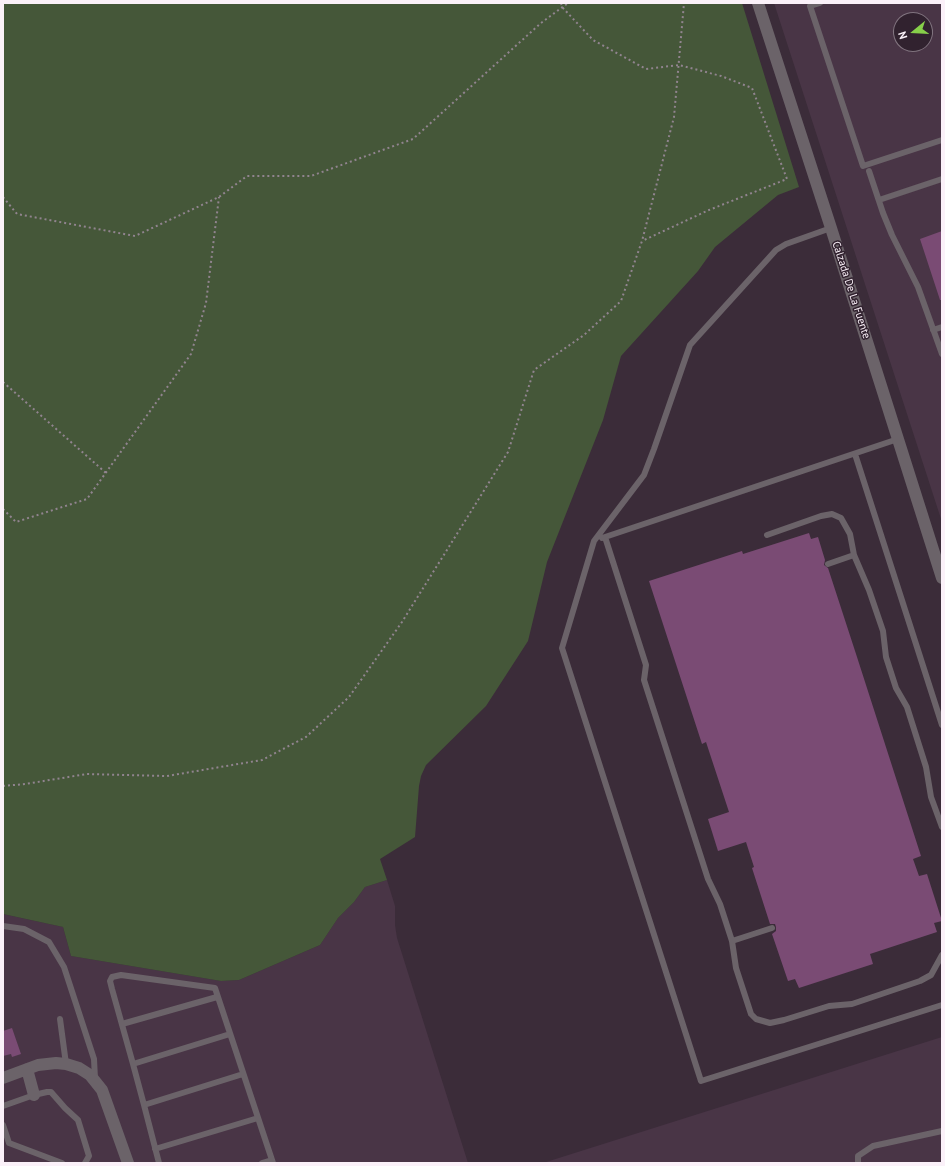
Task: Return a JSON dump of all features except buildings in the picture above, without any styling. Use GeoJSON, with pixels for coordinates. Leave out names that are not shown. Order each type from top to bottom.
{"type":"FeatureCollection","features":[{"type":"Feature","properties":{"kind":"street","name":"Calzada De La Fuente"},"geometry":{"type":"LineString","coordinates":[[758,3],[832,228],[941,572]]}},
{"type":"Feature","properties":{"kind":"street"},"geometry":{"type":"LineString","coordinates":[[3,1078],[46,1064],[66,1064],[79,1068],[90,1074],[102,1090],[128,1163]]}},
{"type":"Feature","properties":{"kind":"street"},"geometry":{"type":"LineString","coordinates":[[27,1069],[34,1095]]}},
{"type":"Feature","properties":{"kind":"lane"},"geometry":{"type":"LineString","coordinates":[[820,3],[810,6],[863,166],[942,140]]}},
{"type":"Feature","properties":{"kind":"lane"},"geometry":{"type":"LineString","coordinates":[[869,171],[892,235],[918,288],[942,354]]}},
{"type":"Feature","properties":{"kind":"lane"},"geometry":{"type":"LineString","coordinates":[[879,200],[942,179]]}},
{"type":"Feature","properties":{"kind":"lane"},"geometry":{"type":"LineString","coordinates":[[832,228],[786,244],[776,250],[690,345],[644,475],[594,540],[562,648],[701,1081],[942,1005]]}},
{"type":"Feature","properties":{"kind":"lane"},"geometry":{"type":"LineString","coordinates":[[933,330],[942,327]]}},
{"type":"Feature","properties":{"kind":"lane"},"geometry":{"type":"LineString","coordinates":[[594,540],[898,439]]}},
{"type":"Feature","properties":{"kind":"lane"},"geometry":{"type":"LineString","coordinates":[[854,454],[942,725]]}},
{"type":"Feature","properties":{"kind":"lane"},"geometry":{"type":"LineString","coordinates":[[767,535],[821,516],[832,514],[841,518],[850,534],[854,555],[869,590],[880,624],[886,657],[896,688],[907,707],[926,767],[931,797],[942,827]]}},
{"type":"Feature","properties":{"kind":"lane"},"geometry":{"type":"LineString","coordinates":[[606,537],[646,665],[644,680],[708,879],[720,904],[732,941],[736,968],[751,1014],[756,1018],[770,1023],[828,1006],[852,1004],[920,981],[931,975],[942,955]]}},
{"type":"Feature","properties":{"kind":"lane"},"geometry":{"type":"LineString","coordinates":[[828,564],[854,555]]}},
{"type":"Feature","properties":{"kind":"lane"},"geometry":{"type":"LineString","coordinates":[[3,926],[24,929],[50,942],[64,967],[94,1059],[95,1080]]}},
{"type":"Feature","properties":{"kind":"lane"},"geometry":{"type":"LineString","coordinates":[[732,941],[772,928]]}},
{"type":"Feature","properties":{"kind":"lane"},"geometry":{"type":"LineString","coordinates":[[159,1163],[110,981],[112,977],[120,974],[215,988],[272,1161],[262,1163]]}},
{"type":"Feature","properties":{"kind":"lane"},"geometry":{"type":"LineString","coordinates":[[122,1024],[218,997]]}},
{"type":"Feature","properties":{"kind":"lane"},"geometry":{"type":"LineString","coordinates":[[60,1019],[66,1064]]}},
{"type":"Feature","properties":{"kind":"lane"},"geometry":{"type":"LineString","coordinates":[[133,1064],[230,1034]]}},
{"type":"Feature","properties":{"kind":"lane"},"geometry":{"type":"LineString","coordinates":[[144,1105],[243,1074]]}},
{"type":"Feature","properties":{"kind":"lane"},"geometry":{"type":"LineString","coordinates":[[3,1106],[34,1095],[51,1092],[78,1120],[89,1156],[85,1163]]}},
{"type":"Feature","properties":{"kind":"lane"},"geometry":{"type":"LineString","coordinates":[[155,1149],[258,1118]]}},
{"type":"Feature","properties":{"kind":"lane"},"geometry":{"type":"LineString","coordinates":[[3,1125],[9,1143],[62,1163]]}},
{"type":"Feature","properties":{"kind":"lane"},"geometry":{"type":"LineString","coordinates":[[858,1163],[858,1156],[873,1146],[942,1131]]}},
{"type":"Feature","properties":{"kind":"path"},"geometry":{"type":"LineString","coordinates":[[561,3],[562,7],[593,40],[646,68],[679,65],[721,76],[752,88],[787,179],[709,210],[642,241]]}},
{"type":"Feature","properties":{"kind":"path"},"geometry":{"type":"LineString","coordinates":[[3,197],[17,214],[135,236],[218,197],[247,176],[311,176],[413,139],[541,24],[568,3]]}},
{"type":"Feature","properties":{"kind":"path"},"geometry":{"type":"LineString","coordinates":[[3,786],[87,774],[167,776],[262,760],[306,738],[349,697],[402,622],[508,452],[534,370],[584,335],[621,301],[642,241],[674,117],[684,3]]}},
{"type":"Feature","properties":{"kind":"path"},"geometry":{"type":"LineString","coordinates":[[3,509],[16,522],[87,499],[191,354],[206,303],[218,197]]}},
{"type":"Feature","properties":{"kind":"path"},"geometry":{"type":"LineString","coordinates":[[3,382],[106,473]]}},
{"type":"Feature","properties":{"kind":"shaded area"},"geometry":{"type":"Polygon","coordinates":[[[774,3],[942,3],[942,522],[774,3]]]}},
{"type":"Feature","properties":{"kind":"shaded area"},"geometry":{"type":"Polygon","coordinates":[[[387,880],[395,906],[397,938],[468,1163],[3,1163],[3,914],[63,927],[71,956],[221,981],[239,980],[320,945],[338,918],[354,902],[365,887],[387,880]]]}},
{"type":"Feature","properties":{"kind":"shaded area"},"geometry":{"type":"Polygon","coordinates":[[[942,1037],[942,1163],[543,1163],[942,1037]]]}},
{"type":"Feature","properties":{"kind":"green space"},"geometry":{"type":"Polygon","coordinates":[[[3,3],[742,3],[799,187],[778,195],[715,247],[698,271],[621,356],[603,420],[547,562],[528,641],[486,706],[426,765],[421,776],[419,786],[415,837],[380,859],[387,880],[365,887],[354,902],[338,918],[320,945],[239,980],[221,981],[71,956],[63,927],[3,914],[3,3]]]}}]}
